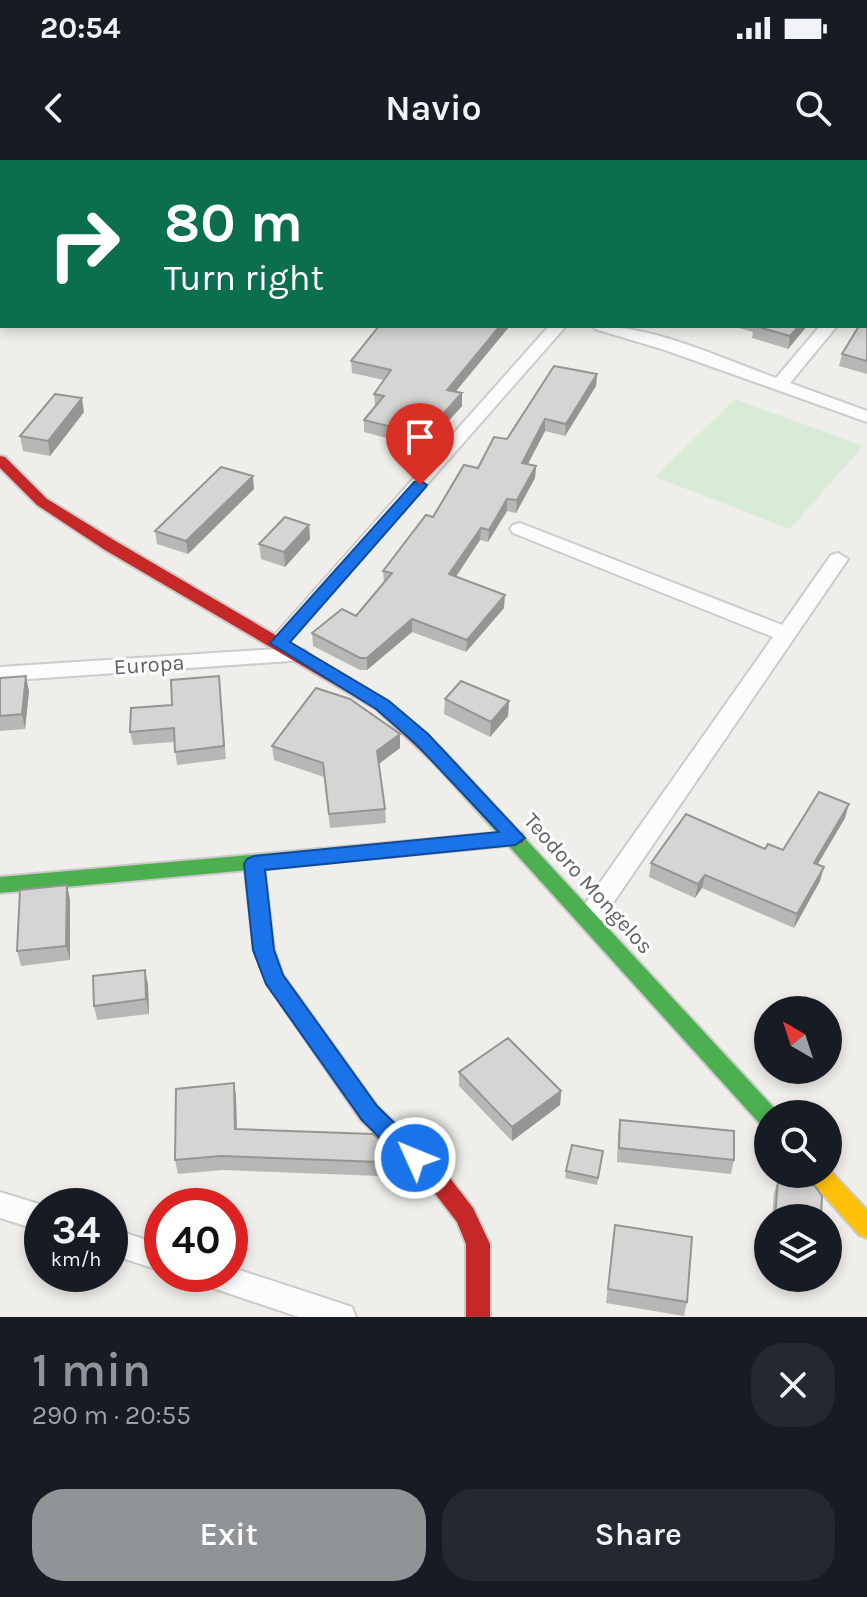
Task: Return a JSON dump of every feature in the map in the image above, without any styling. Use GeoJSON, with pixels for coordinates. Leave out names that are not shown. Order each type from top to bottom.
{"type":"FeatureCollection","features":[{"type":"Feature","properties":{"kind":"street"},"geometry":{"type":"LineString","coordinates":[[279,643],[556,328]]}},
{"type":"Feature","properties":{"kind":"street"},"geometry":{"type":"LineString","coordinates":[[607,328],[867,417]]}},
{"type":"Feature","properties":{"kind":"street"},"geometry":{"type":"LineString","coordinates":[[780,385],[827,328]]}},
{"type":"Feature","properties":{"kind":"street","name":"Teodoro Mongelos"},"geometry":{"type":"LineString","coordinates":[[0,460],[42,502],[392,713],[422,739],[515,838],[754,1101]]}},
{"type":"Feature","properties":{"kind":"street"},"geometry":{"type":"LineString","coordinates":[[520,529],[786,634]]}},
{"type":"Feature","properties":{"kind":"street"},"geometry":{"type":"LineString","coordinates":[[589,918],[838,559]]}},
{"type":"Feature","properties":{"kind":"street","name":"Europa"},"geometry":{"type":"LineString","coordinates":[[0,674],[298,655]]}},
{"type":"Feature","properties":{"kind":"street"},"geometry":{"type":"LineString","coordinates":[[0,885],[515,838]]}},
{"type":"Feature","properties":{"kind":"street"},"geometry":{"type":"LineString","coordinates":[[254,864],[264,950],[274,978],[369,1113],[438,1180],[465,1215],[478,1244],[478,1317]]}},
{"type":"Feature","properties":{"kind":"street"},"geometry":{"type":"LineString","coordinates":[[832,1188],[867,1227]]}},
{"type":"Feature","properties":{"kind":"street"},"geometry":{"type":"LineString","coordinates":[[0,1205],[24,1212]]}},
{"type":"Feature","properties":{"kind":"street"},"geometry":{"type":"LineString","coordinates":[[248,1286],[341,1317]]}},
{"type":"Feature","properties":{"kind":"green space"},"geometry":{"type":"Polygon","coordinates":[[[735,399],[863,446],[790,529],[655,477],[735,399]]]}},
{"type":"Feature","properties":{"kind":"building"},"geometry":{"type":"Polygon","coordinates":[[[377,328],[498,328],[447,390],[462,393],[424,435],[364,420],[384,396],[374,394],[391,370],[351,361],[377,328]]]}},
{"type":"Feature","properties":{"kind":"building"},"geometry":{"type":"Polygon","coordinates":[[[762,328],[797,328],[790,336],[762,328]]]}},
{"type":"Feature","properties":{"kind":"building"},"geometry":{"type":"Polygon","coordinates":[[[858,328],[867,328],[867,361],[842,354],[858,328]]]}},
{"type":"Feature","properties":{"kind":"building"},"geometry":{"type":"Polygon","coordinates":[[[554,366],[597,374],[566,424],[545,419],[522,463],[536,466],[517,500],[507,499],[489,530],[481,528],[449,574],[505,595],[467,640],[412,619],[367,658],[360,658],[312,633],[342,609],[356,616],[392,573],[383,571],[426,515],[433,517],[464,465],[478,468],[494,437],[507,439],[554,366]]]}},
{"type":"Feature","properties":{"kind":"building"},"geometry":{"type":"Polygon","coordinates":[[[55,394],[82,398],[48,441],[20,436],[55,394]]]}},
{"type":"Feature","properties":{"kind":"building"},"geometry":{"type":"Polygon","coordinates":[[[221,467],[253,476],[186,541],[155,531],[221,467]]]}},
{"type":"Feature","properties":{"kind":"building"},"geometry":{"type":"Polygon","coordinates":[[[285,517],[309,525],[284,552],[259,544],[285,517]]]}},
{"type":"Feature","properties":{"kind":"building"},"geometry":{"type":"Polygon","coordinates":[[[26,676],[22,714],[0,716],[0,678],[26,676]]]}},
{"type":"Feature","properties":{"kind":"building"},"geometry":{"type":"Polygon","coordinates":[[[219,676],[224,746],[175,752],[174,728],[130,732],[131,708],[172,705],[171,680],[219,676]]]}},
{"type":"Feature","properties":{"kind":"building"},"geometry":{"type":"Polygon","coordinates":[[[461,681],[509,701],[491,722],[445,699],[461,681]]]}},
{"type":"Feature","properties":{"kind":"building"},"geometry":{"type":"Polygon","coordinates":[[[316,688],[350,699],[400,734],[377,751],[385,809],[329,814],[323,763],[272,746],[316,688]]]}},
{"type":"Feature","properties":{"kind":"building"},"geometry":{"type":"Polygon","coordinates":[[[819,792],[849,804],[814,863],[824,867],[797,914],[705,875],[698,884],[651,863],[686,814],[765,849],[768,844],[783,850],[819,792]]]}},
{"type":"Feature","properties":{"kind":"building"},"geometry":{"type":"Polygon","coordinates":[[[67,885],[66,946],[17,951],[20,890],[67,885]]]}},
{"type":"Feature","properties":{"kind":"building"},"geometry":{"type":"Polygon","coordinates":[[[145,970],[146,999],[94,1006],[93,976],[145,970]]]}},
{"type":"Feature","properties":{"kind":"building"},"geometry":{"type":"Polygon","coordinates":[[[508,1038],[561,1091],[512,1127],[459,1072],[508,1038]]]}},
{"type":"Feature","properties":{"kind":"building"},"geometry":{"type":"Polygon","coordinates":[[[234,1083],[235,1129],[373,1134],[381,1141],[379,1162],[221,1156],[175,1160],[176,1089],[234,1083]]]}},
{"type":"Feature","properties":{"kind":"building"},"geometry":{"type":"Polygon","coordinates":[[[620,1120],[734,1131],[734,1160],[619,1148],[620,1120]]]}},
{"type":"Feature","properties":{"kind":"building"},"geometry":{"type":"Polygon","coordinates":[[[572,1145],[603,1151],[598,1178],[566,1171],[572,1145]]]}},
{"type":"Feature","properties":{"kind":"building"},"geometry":{"type":"Polygon","coordinates":[[[777,1188],[816,1188],[822,1196],[822,1204],[776,1204],[777,1188]]]}},
{"type":"Feature","properties":{"kind":"building"},"geometry":{"type":"Polygon","coordinates":[[[615,1225],[692,1237],[687,1302],[608,1289],[615,1225]]]}},
{"type":"Feature","properties":{"kind":"traffic: fast"},"geometry":{"type":"LineString","coordinates":[[440,758],[754,1102]]}},
{"type":"Feature","properties":{"kind":"traffic: fast"},"geometry":{"type":"LineString","coordinates":[[0,885],[388,850]]}},
{"type":"Feature","properties":{"kind":"traffic: slow"},"geometry":{"type":"LineString","coordinates":[[832,1188],[867,1227]]}},
{"type":"Feature","properties":{"kind":"traffic: jam"},"geometry":{"type":"LineString","coordinates":[[0,460],[42,502],[111,546],[382,705],[440,758]]}},
{"type":"Feature","properties":{"kind":"traffic: jam"},"geometry":{"type":"LineString","coordinates":[[388,850],[515,838]]}},
{"type":"Feature","properties":{"kind":"traffic: jam"},"geometry":{"type":"LineString","coordinates":[[254,864],[264,950],[274,978],[369,1113],[438,1180],[465,1215],[478,1244],[478,1317]]}},
{"type":"Feature","properties":{"kind":"route"},"geometry":{"type":"LineString","coordinates":[[415,1158],[369,1113],[274,978],[264,950],[254,864],[515,838],[422,739],[382,705],[279,643],[420,485]]}}]}
